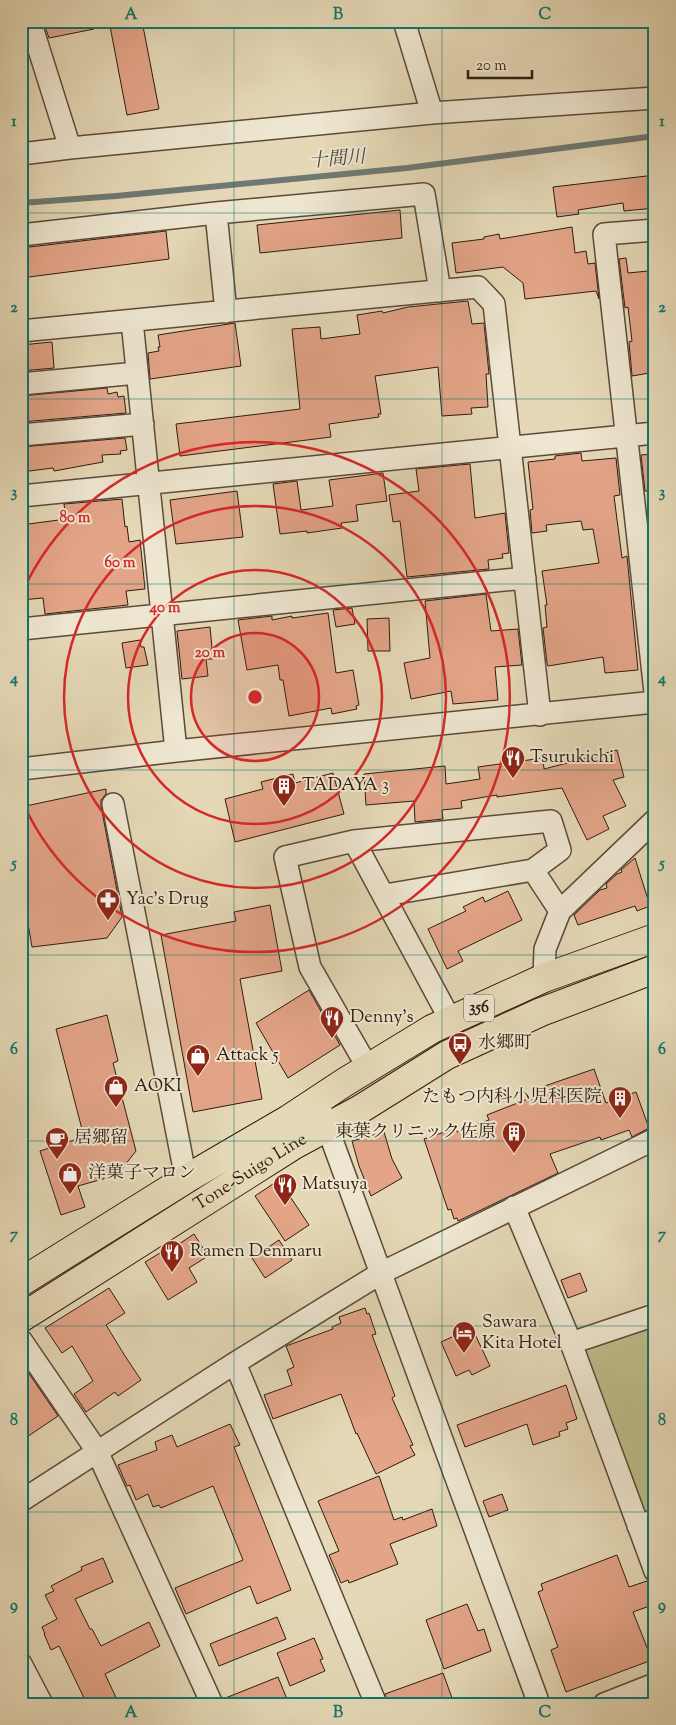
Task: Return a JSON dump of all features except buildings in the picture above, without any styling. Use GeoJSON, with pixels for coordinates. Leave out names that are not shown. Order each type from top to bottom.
{"type":"FeatureCollection","features":[{"type":"Feature","properties":{"kind":"highway","name":"Tone-Suigo Line"},"geometry":{"type":"LineString","coordinates":[[21,1282],[186,1179],[289,1119],[368,1068],[432,1030],[544,978],[654,941]]}},
{"type":"Feature","properties":{"kind":"highway","name":"Tone-Suigo Line"},"geometry":{"type":"LineString","coordinates":[[21,1318],[294,1145],[359,1110],[447,1055],[541,1012],[655,968]]}},
{"type":"Feature","properties":{"kind":"street"},"geometry":{"type":"LineString","coordinates":[[30,21],[70,148]]}},
{"type":"Feature","properties":{"kind":"street"},"geometry":{"type":"LineString","coordinates":[[404,21],[432,113]]}},
{"type":"Feature","properties":{"kind":"street"},"geometry":{"type":"LineString","coordinates":[[21,154],[432,113],[655,98]]}},
{"type":"Feature","properties":{"kind":"street"},"geometry":{"type":"LineString","coordinates":[[21,234],[216,213],[424,194],[440,291]]}},
{"type":"Feature","properties":{"kind":"street"},"geometry":{"type":"LineString","coordinates":[[216,213],[226,312]]}},
{"type":"Feature","properties":{"kind":"street"},"geometry":{"type":"LineString","coordinates":[[655,230],[604,234],[655,692]]}},
{"type":"Feature","properties":{"kind":"street"},"geometry":{"type":"LineString","coordinates":[[21,331],[478,287],[494,304],[540,715]]}},
{"type":"Feature","properties":{"kind":"street"},"geometry":{"type":"LineString","coordinates":[[132,321],[176,751]]}},
{"type":"Feature","properties":{"kind":"street"},"geometry":{"type":"LineString","coordinates":[[21,384],[137,373]]}},
{"type":"Feature","properties":{"kind":"street"},"geometry":{"type":"LineString","coordinates":[[21,435],[143,424]]}},
{"type":"Feature","properties":{"kind":"street"},"geometry":{"type":"LineString","coordinates":[[21,496],[655,433]]}},
{"type":"Feature","properties":{"kind":"street"},"geometry":{"type":"LineString","coordinates":[[21,629],[526,578]]}},
{"type":"Feature","properties":{"kind":"street"},"geometry":{"type":"LineString","coordinates":[[21,769],[176,751],[655,702]]}},
{"type":"Feature","properties":{"kind":"street"},"geometry":{"type":"LineString","coordinates":[[113,804],[186,1179]]}},
{"type":"Feature","properties":{"kind":"street"},"geometry":{"type":"LineString","coordinates":[[544,978],[545,949],[560,911],[655,820]]}},
{"type":"Feature","properties":{"kind":"street"},"geometry":{"type":"LineString","coordinates":[[368,1068],[310,968],[285,857],[354,842],[551,821],[560,850],[533,870],[384,895]]}},
{"type":"Feature","properties":{"kind":"street"},"geometry":{"type":"LineString","coordinates":[[354,842],[451,1021]]}},
{"type":"Feature","properties":{"kind":"street"},"geometry":{"type":"LineString","coordinates":[[533,870],[560,911]]}},
{"type":"Feature","properties":{"kind":"street"},"geometry":{"type":"LineString","coordinates":[[317,1100],[539,1704]]}},
{"type":"Feature","properties":{"kind":"street"},"geometry":{"type":"LineString","coordinates":[[21,1501],[97,1451],[381,1273],[655,1139]]}},
{"type":"Feature","properties":{"kind":"street"},"geometry":{"type":"LineString","coordinates":[[514,1207],[646,1523],[655,1571]]}},
{"type":"Feature","properties":{"kind":"street"},"geometry":{"type":"LineString","coordinates":[[571,1343],[655,1315]]}},
{"type":"Feature","properties":{"kind":"street"},"geometry":{"type":"LineString","coordinates":[[21,1340],[97,1451],[212,1704]]}},
{"type":"Feature","properties":{"kind":"street"},"geometry":{"type":"LineString","coordinates":[[235,1364],[376,1704]]}},
{"type":"Feature","properties":{"kind":"street"},"geometry":{"type":"LineString","coordinates":[[21,1664],[42,1704]]}},
{"type":"Feature","properties":{"kind":"street"},"geometry":{"type":"LineString","coordinates":[[604,1704],[655,1684]]}},
{"type":"Feature","properties":{"kind":"green space"},"geometry":{"type":"Polygon","coordinates":[[[655,1315],[655,1520],[638,1526],[571,1343],[655,1315]]]}},
{"type":"Feature","properties":{"kind":"waterway","name":"十間川"},"geometry":{"type":"LineString","coordinates":[[21,203],[116,196],[407,168],[655,136]]}},
{"type":"Feature","properties":{"kind":"place","name":"Tsurukichi"},"geometry":{"type":"Point","coordinates":[513,779]}},
{"type":"Feature","properties":{"kind":"place","name":"TADAYA 3"},"geometry":{"type":"Point","coordinates":[284,807]}},
{"type":"Feature","properties":{"kind":"place","name":"Yac's Drug"},"geometry":{"type":"Point","coordinates":[108,921]}},
{"type":"Feature","properties":{"kind":"place","name":"Denny's"},"geometry":{"type":"Point","coordinates":[332,1039]}},
{"type":"Feature","properties":{"kind":"place","name":"水郷町"},"geometry":{"type":"Point","coordinates":[460,1065]}},
{"type":"Feature","properties":{"kind":"place","name":"Attack 5"},"geometry":{"type":"Point","coordinates":[198,1077]}},
{"type":"Feature","properties":{"kind":"place","name":"AOKI"},"geometry":{"type":"Point","coordinates":[116,1108]}},
{"type":"Feature","properties":{"kind":"place","name":"たもつ内科小児科医院"},"geometry":{"type":"Point","coordinates":[620,1119]}},
{"type":"Feature","properties":{"kind":"place","name":"東葉クリニック佐原"},"geometry":{"type":"Point","coordinates":[514,1154]}},
{"type":"Feature","properties":{"kind":"place","name":"居郷留"},"geometry":{"type":"Point","coordinates":[57,1160]}},
{"type":"Feature","properties":{"kind":"place","name":"洋菓子マロン"},"geometry":{"type":"Point","coordinates":[70,1195]}},
{"type":"Feature","properties":{"kind":"place","name":"Matsuya"},"geometry":{"type":"Point","coordinates":[285,1206]}},
{"type":"Feature","properties":{"kind":"place","name":"Ramen Denmaru"},"geometry":{"type":"Point","coordinates":[172,1273]}},
{"type":"Feature","properties":{"kind":"place","name":"Sawara Kita Hotel"},"geometry":{"type":"Point","coordinates":[464,1354]}}]}
